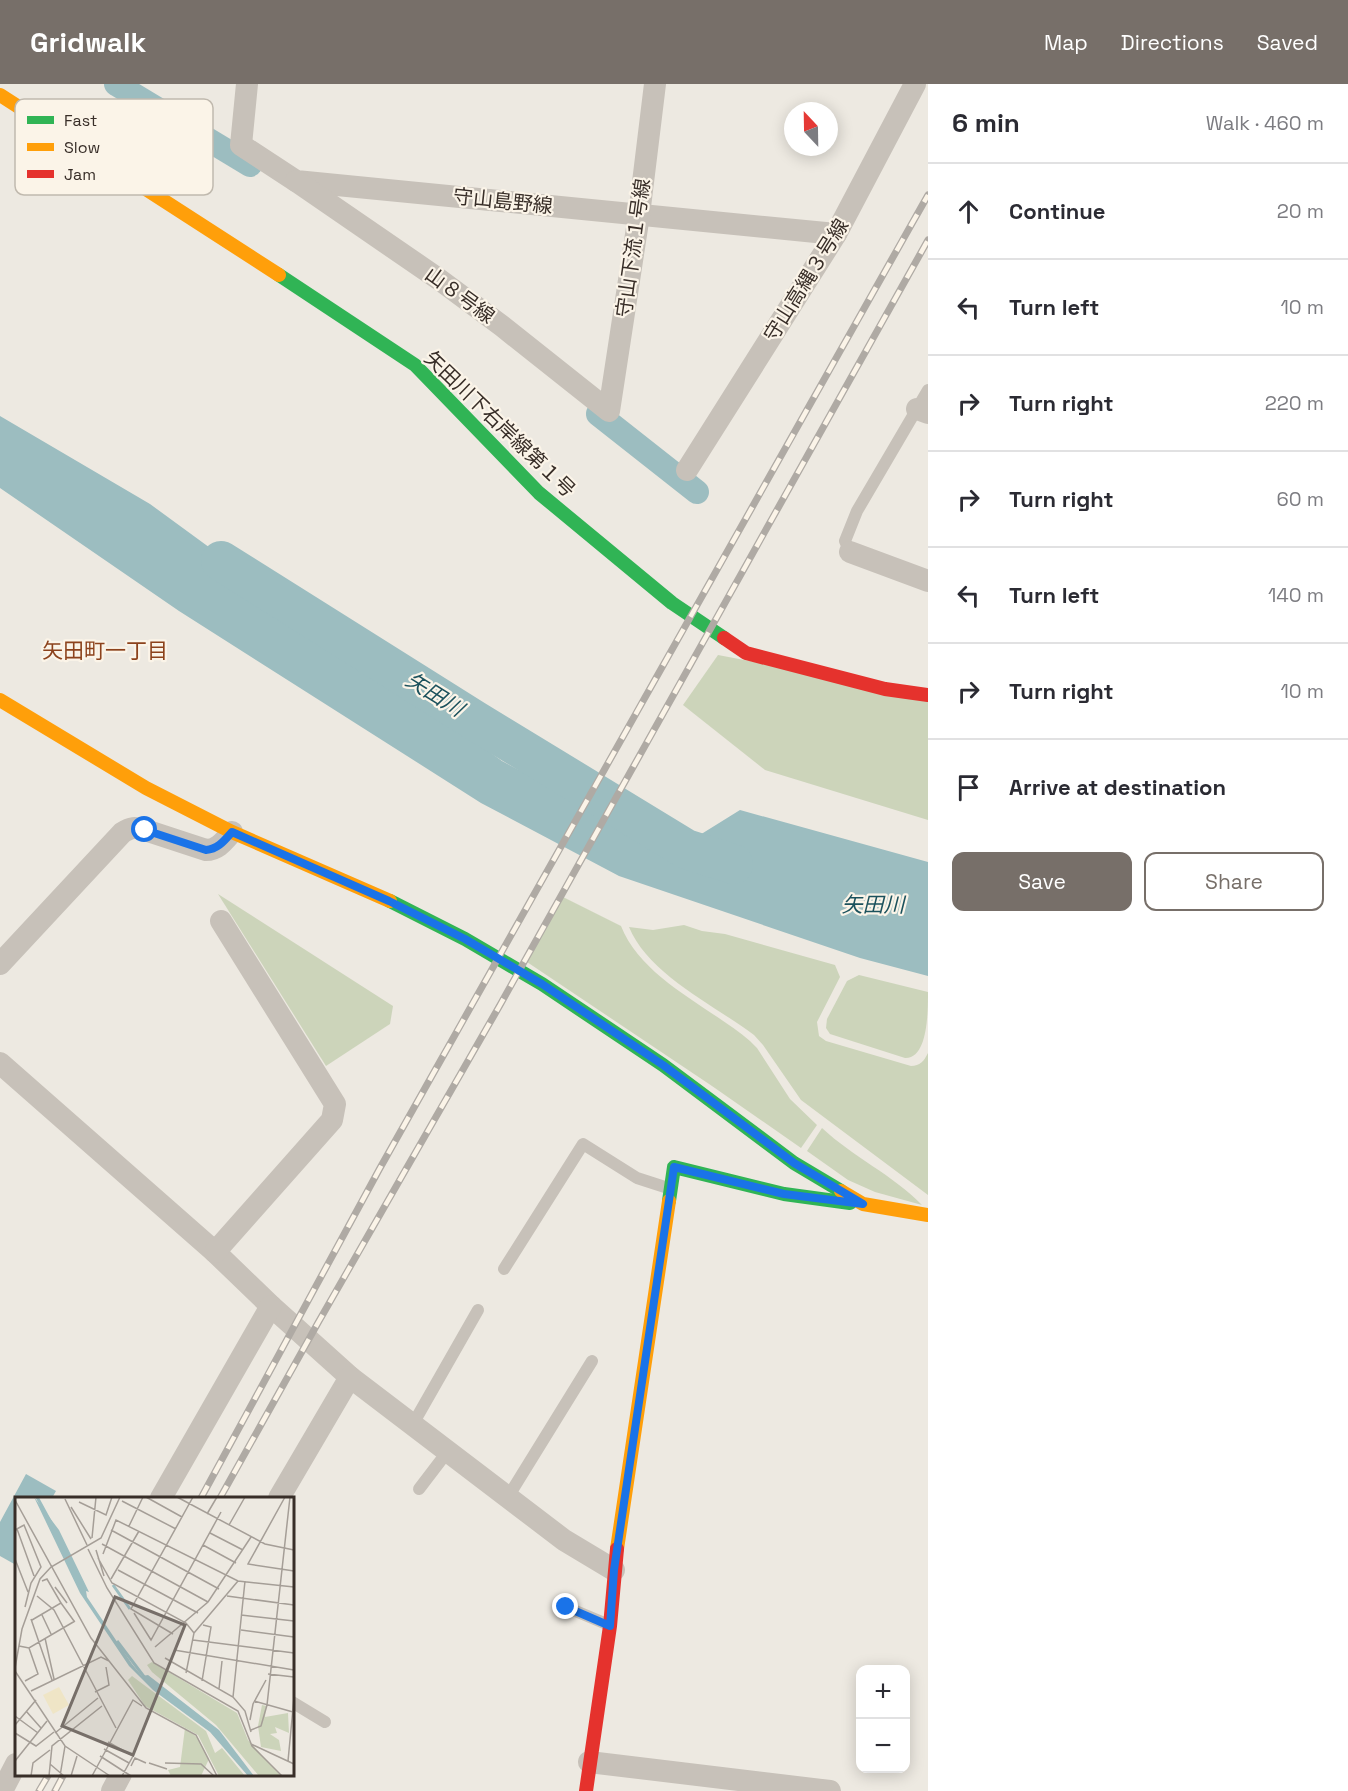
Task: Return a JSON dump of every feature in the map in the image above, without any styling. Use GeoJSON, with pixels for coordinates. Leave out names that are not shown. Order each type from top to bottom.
{"type":"FeatureCollection","features":[{"type":"Feature","properties":{"kind":"street","name":"守山島野線"},"geometry":{"type":"LineString","coordinates":[[247,84],[241,146],[296,181],[836,234]]}},
{"type":"Feature","properties":{"kind":"street","name":"守山下流１号線"},"geometry":{"type":"LineString","coordinates":[[614,413],[654,84]]}},
{"type":"Feature","properties":{"kind":"street","name":"守山高縄３号線"},"geometry":{"type":"LineString","coordinates":[[687,470],[836,234],[915,84]]}},
{"type":"Feature","properties":{"kind":"street","name":"矢田川下右岸線第１号"},"geometry":{"type":"LineString","coordinates":[[0,95],[15,105]]}},
{"type":"Feature","properties":{"kind":"street","name":"山８号線"},"geometry":{"type":"LineString","coordinates":[[296,181],[440,280],[614,413]]}},
{"type":"Feature","properties":{"kind":"street","name":"矢田川下右岸線第１号"},"geometry":{"type":"LineString","coordinates":[[156,195],[415,365],[539,493],[672,603],[746,652],[885,689],[928,694]]}},
{"type":"Feature","properties":{"kind":"street"},"geometry":{"type":"LineString","coordinates":[[850,552],[928,580]]}},
{"type":"Feature","properties":{"kind":"street"},"geometry":{"type":"LineString","coordinates":[[0,699],[146,788],[232,832],[399,906],[465,939],[542,984],[663,1065],[794,1163],[863,1204]]}},
{"type":"Feature","properties":{"kind":"street"},"geometry":{"type":"LineString","coordinates":[[0,964],[128,829],[135,827],[206,850],[214,850],[232,832]]}},
{"type":"Feature","properties":{"kind":"street"},"geometry":{"type":"LineString","coordinates":[[215,1252],[332,1120],[335,1104],[221,921]]}},
{"type":"Feature","properties":{"kind":"street"},"geometry":{"type":"LineString","coordinates":[[0,1063],[215,1252],[350,1377],[564,1540],[614,1570]]}},
{"type":"Feature","properties":{"kind":"street"},"geometry":{"type":"LineString","coordinates":[[586,1791],[610,1626],[614,1570],[674,1167],[784,1194],[928,1215]]}},
{"type":"Feature","properties":{"kind":"street"},"geometry":{"type":"LineString","coordinates":[[162,1497],[271,1306]]}},
{"type":"Feature","properties":{"kind":"street"},"geometry":{"type":"LineString","coordinates":[[280,1497],[350,1377]]}},
{"type":"Feature","properties":{"kind":"street"},"geometry":{"type":"LineString","coordinates":[[589,1761],[830,1791]]}},
{"type":"Feature","properties":{"kind":"street"},"geometry":{"type":"LineString","coordinates":[[2,1791],[15,1766]]}},
{"type":"Feature","properties":{"kind":"street"},"geometry":{"type":"LineString","coordinates":[[112,1791],[120,1776]]}},
{"type":"Feature","properties":{"kind":"lane"},"geometry":{"type":"LineString","coordinates":[[850,552],[845,541],[857,512],[924,404]]}},
{"type":"Feature","properties":{"kind":"lane"},"geometry":{"type":"LineString","coordinates":[[504,1269],[583,1144],[638,1178],[671,1189]]}},
{"type":"Feature","properties":{"kind":"lane"},"geometry":{"type":"LineString","coordinates":[[413,1424],[478,1310]]}},
{"type":"Feature","properties":{"kind":"lane"},"geometry":{"type":"LineString","coordinates":[[508,1497],[592,1360]]}},
{"type":"Feature","properties":{"kind":"lane"},"geometry":{"type":"LineString","coordinates":[[419,1489],[448,1450]]}},
{"type":"Feature","properties":{"kind":"lane"},"geometry":{"type":"LineString","coordinates":[[566,1607],[610,1626]]}},
{"type":"Feature","properties":{"kind":"lane"},"geometry":{"type":"LineString","coordinates":[[294,1703],[325,1722]]}},
{"type":"Feature","properties":{"kind":"green space"},"geometry":{"type":"Polygon","coordinates":[[[718,655],[928,695],[928,820],[765,770],[683,705],[718,655]]]}},
{"type":"Feature","properties":{"kind":"green space"},"geometry":{"type":"Polygon","coordinates":[[[218,894],[393,1006],[390,1024],[326,1066],[218,894]]]}},
{"type":"Feature","properties":{"kind":"green space"},"geometry":{"type":"Polygon","coordinates":[[[563,897],[621,926],[631,945],[660,976],[734,1028],[757,1048],[790,1099],[817,1125],[801,1148],[527,962],[563,897]]]}},
{"type":"Feature","properties":{"kind":"green space"},"geometry":{"type":"Polygon","coordinates":[[[684,925],[835,965],[840,977],[817,1022],[819,1036],[826,1041],[911,1066],[921,1062],[928,1053],[928,1195],[801,1100],[754,1035],[666,974],[638,944],[629,927],[653,930],[684,925]]]}},
{"type":"Feature","properties":{"kind":"green space"},"geometry":{"type":"Polygon","coordinates":[[[859,975],[928,992],[925,1032],[918,1051],[913,1056],[905,1058],[830,1034],[826,1028],[827,1019],[847,981],[859,975]]]}},
{"type":"Feature","properties":{"kind":"green space"},"geometry":{"type":"Polygon","coordinates":[[[822,1128],[911,1194],[922,1205],[875,1192],[848,1180],[807,1151],[822,1128]]]}},
{"type":"Feature","properties":{"kind":"water","name":"矢田川"},"geometry":{"type":"Polygon","coordinates":[[[0,416],[150,504],[502,761],[674,851],[740,810],[928,862],[928,976],[860,958],[619,876],[481,803],[179,611],[0,488],[0,416]]]}},
{"type":"Feature","properties":{"kind":"water"},"geometry":{"type":"Polygon","coordinates":[[[26,1474],[56,1491],[53,1497],[15,1497],[15,1564],[0,1556],[0,1522],[26,1474]]]}},
{"type":"Feature","properties":{"kind":"waterway"},"geometry":{"type":"LineString","coordinates":[[116,84],[141,99]]}},
{"type":"Feature","properties":{"kind":"waterway"},"geometry":{"type":"LineString","coordinates":[[213,143],[250,165]]}},
{"type":"Feature","properties":{"kind":"waterway"},"geometry":{"type":"LineString","coordinates":[[598,414],[697,492]]}},
{"type":"Feature","properties":{"kind":"waterway","name":"矢田川"},"geometry":{"type":"LineString","coordinates":[[221,561],[474,720],[686,849],[733,864]]}},
{"type":"Feature","properties":{"kind":"railway"},"geometry":{"type":"LineString","coordinates":[[202,1497],[380,1168],[928,195]]}},
{"type":"Feature","properties":{"kind":"railway"},"geometry":{"type":"LineString","coordinates":[[221,1497],[500,1005],[928,240]]}},
{"type":"Feature","properties":{"kind":"railway"},"geometry":{"type":"LineString","coordinates":[[39,1791],[48,1776]]}},
{"type":"Feature","properties":{"kind":"railway"},"geometry":{"type":"LineString","coordinates":[[55,1791],[63,1776]]}},
{"type":"Feature","properties":{"kind":"traffic: fast"},"geometry":{"type":"LineString","coordinates":[[279,275],[415,365],[539,493],[672,603],[724,638]]}},
{"type":"Feature","properties":{"kind":"traffic: fast"},"geometry":{"type":"LineString","coordinates":[[390,901],[465,939],[542,984],[663,1065],[794,1163],[841,1191]]}},
{"type":"Feature","properties":{"kind":"traffic: fast"},"geometry":{"type":"LineString","coordinates":[[669,1201],[674,1167],[784,1194],[850,1203]]}},
{"type":"Feature","properties":{"kind":"traffic: slow"},"geometry":{"type":"LineString","coordinates":[[0,95],[15,105]]}},
{"type":"Feature","properties":{"kind":"traffic: slow"},"geometry":{"type":"LineString","coordinates":[[155,195],[279,275]]}},
{"type":"Feature","properties":{"kind":"traffic: slow"},"geometry":{"type":"LineString","coordinates":[[0,700],[146,788],[232,832],[390,901]]}},
{"type":"Feature","properties":{"kind":"traffic: slow"},"geometry":{"type":"LineString","coordinates":[[841,1191],[863,1204],[928,1215]]}},
{"type":"Feature","properties":{"kind":"traffic: slow"},"geometry":{"type":"LineString","coordinates":[[617,1549],[669,1201]]}},
{"type":"Feature","properties":{"kind":"traffic: jam"},"geometry":{"type":"LineString","coordinates":[[724,638],[746,653],[885,689],[928,695]]}},
{"type":"Feature","properties":{"kind":"traffic: jam"},"geometry":{"type":"LineString","coordinates":[[586,1791],[610,1626],[617,1549]]}},
{"type":"Feature","properties":{"kind":"district","name":"矢田町一丁目"},"geometry":{"type":"Point","coordinates":[105,650]}},
{"type":"Feature","properties":{"kind":"route"},"geometry":{"type":"LineString","coordinates":[[145,830],[206,850],[214,850],[232,832],[389,901],[465,939],[542,984],[663,1065],[794,1163],[863,1204],[784,1194],[674,1167],[614,1570],[610,1626],[566,1607]]}}]}
